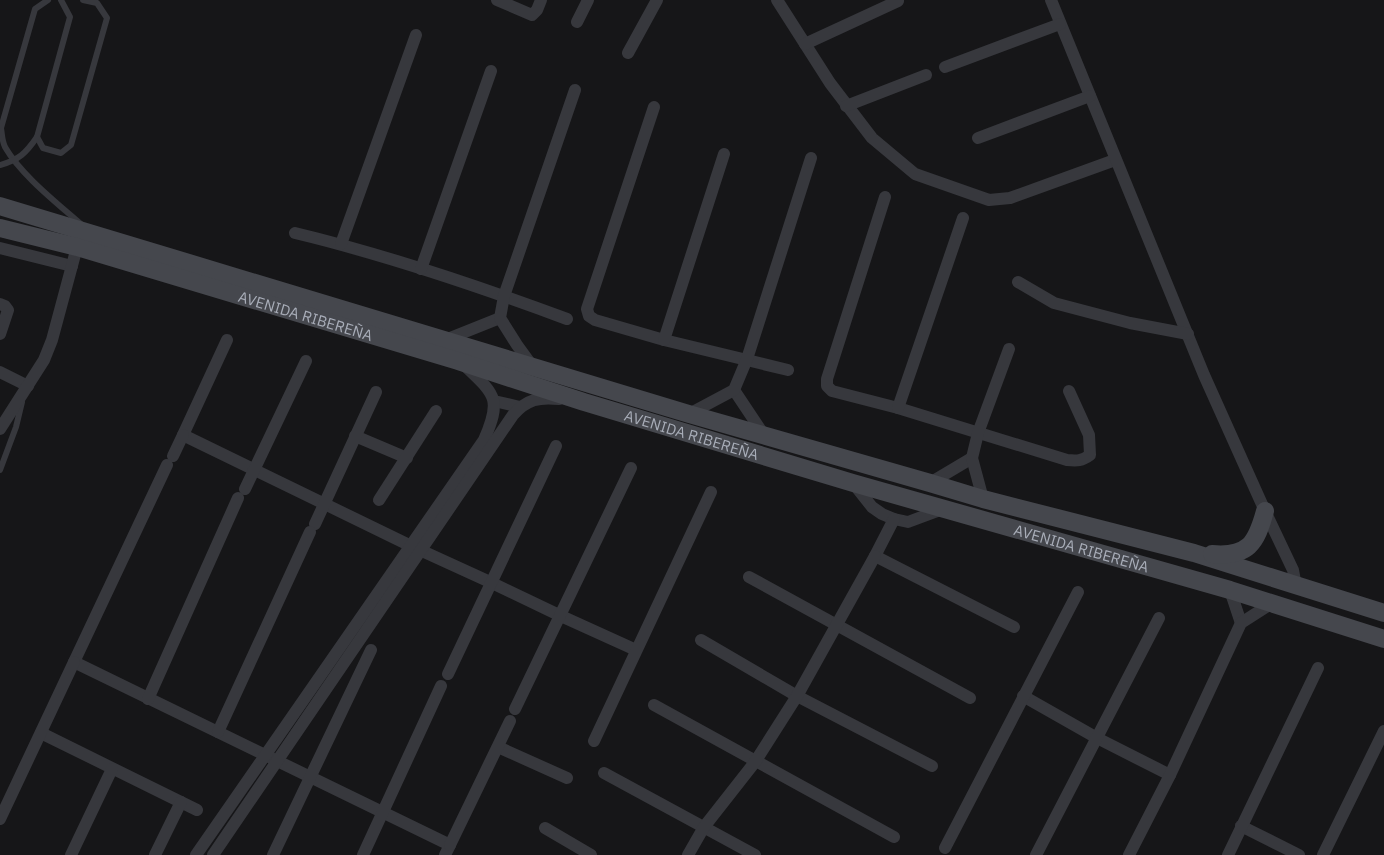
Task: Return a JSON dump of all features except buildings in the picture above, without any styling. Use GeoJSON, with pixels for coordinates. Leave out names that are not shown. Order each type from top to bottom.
{"type":"FeatureCollection","features":[{"type":"Feature","properties":{"kind":"street"},"geometry":{"type":"LineString","coordinates":[[497,0],[532,15],[537,10],[541,0]]}},
{"type":"Feature","properties":{"kind":"street"},"geometry":{"type":"LineString","coordinates":[[577,22],[588,0]]}},
{"type":"Feature","properties":{"kind":"street"},"geometry":{"type":"LineString","coordinates":[[628,53],[657,0]]}},
{"type":"Feature","properties":{"kind":"street"},"geometry":{"type":"LineString","coordinates":[[777,0],[846,106],[872,138],[915,174],[989,200],[1010,198],[1115,160]]}},
{"type":"Feature","properties":{"kind":"street"},"geometry":{"type":"LineString","coordinates":[[1051,0],[1115,160],[1188,334],[1265,512],[1293,570],[1296,586]]}},
{"type":"Feature","properties":{"kind":"street"},"geometry":{"type":"LineString","coordinates":[[805,44],[898,1]]}},
{"type":"Feature","properties":{"kind":"street"},"geometry":{"type":"LineString","coordinates":[[945,67],[1060,24]]}},
{"type":"Feature","properties":{"kind":"street"},"geometry":{"type":"LineString","coordinates":[[341,244],[416,35]]}},
{"type":"Feature","properties":{"kind":"street"},"geometry":{"type":"LineString","coordinates":[[421,269],[491,71]]}},
{"type":"Feature","properties":{"kind":"street"},"geometry":{"type":"LineString","coordinates":[[846,106],[926,75]]}},
{"type":"Feature","properties":{"kind":"street"},"geometry":{"type":"LineString","coordinates":[[533,367],[517,346],[500,318],[504,296],[575,90]]}},
{"type":"Feature","properties":{"kind":"street"},"geometry":{"type":"LineString","coordinates":[[978,138],[1090,96]]}},
{"type":"Feature","properties":{"kind":"street"},"geometry":{"type":"LineString","coordinates":[[654,107],[588,310],[589,316],[595,320],[664,340],[788,370]]}},
{"type":"Feature","properties":{"kind":"street"},"geometry":{"type":"LineString","coordinates":[[664,340],[724,154]]}},
{"type":"Feature","properties":{"kind":"street"},"geometry":{"type":"LineString","coordinates":[[689,414],[734,390],[746,360],[811,158]]}},
{"type":"Feature","properties":{"kind":"street"},"geometry":{"type":"LineString","coordinates":[[885,198],[827,379],[827,386],[832,391],[898,408],[1067,460],[1084,460],[1090,455],[1089,435],[1069,391]]}},
{"type":"Feature","properties":{"kind":"street","name":"AVENIDA RIBEREÑA"},"geometry":{"type":"LineString","coordinates":[[0,206],[689,414],[983,499],[1194,553],[1384,613]]}},
{"type":"Feature","properties":{"kind":"street"},"geometry":{"type":"LineString","coordinates":[[898,408],[963,218]]}},
{"type":"Feature","properties":{"kind":"street","name":"AVENIDA RIBEREÑA"},"geometry":{"type":"LineString","coordinates":[[0,228],[77,247],[461,362],[584,402],[853,483],[1230,590],[1384,639]]}},
{"type":"Feature","properties":{"kind":"street"},"geometry":{"type":"LineString","coordinates":[[295,233],[341,244],[421,269],[567,319]]}},
{"type":"Feature","properties":{"kind":"street"},"geometry":{"type":"LineString","coordinates":[[0,429],[44,360],[52,340],[77,247]]}},
{"type":"Feature","properties":{"kind":"street"},"geometry":{"type":"LineString","coordinates":[[0,248],[72,266]]}},
{"type":"Feature","properties":{"kind":"street"},"geometry":{"type":"LineString","coordinates":[[1018,282],[1054,302],[1130,323],[1188,334]]}},
{"type":"Feature","properties":{"kind":"street"},"geometry":{"type":"LineString","coordinates":[[0,304],[8,310],[0,334]]}},
{"type":"Feature","properties":{"kind":"street"},"geometry":{"type":"LineString","coordinates":[[445,340],[500,318]]}},
{"type":"Feature","properties":{"kind":"street"},"geometry":{"type":"LineString","coordinates":[[0,819],[227,340]]}},
{"type":"Feature","properties":{"kind":"street"},"geometry":{"type":"LineString","coordinates":[[983,499],[972,458],[978,433],[1009,349]]}},
{"type":"Feature","properties":{"kind":"street"},"geometry":{"type":"LineString","coordinates":[[148,699],[242,494],[306,361]]}},
{"type":"Feature","properties":{"kind":"street"},"geometry":{"type":"LineString","coordinates":[[196,855],[270,758],[415,548],[484,440],[491,423],[494,401],[490,391],[461,362]]}},
{"type":"Feature","properties":{"kind":"street"},"geometry":{"type":"LineString","coordinates":[[0,372],[26,390]]}},
{"type":"Feature","properties":{"kind":"street"},"geometry":{"type":"LineString","coordinates":[[734,390],[764,435]]}},
{"type":"Feature","properties":{"kind":"street"},"geometry":{"type":"LineString","coordinates":[[218,732],[376,392]]}},
{"type":"Feature","properties":{"kind":"street"},"geometry":{"type":"LineString","coordinates":[[415,548],[520,407],[534,399],[545,398],[584,402]]}},
{"type":"Feature","properties":{"kind":"street"},"geometry":{"type":"LineString","coordinates":[[494,401],[520,407]]}},
{"type":"Feature","properties":{"kind":"street"},"geometry":{"type":"LineString","coordinates":[[379,500],[436,411]]}},
{"type":"Feature","properties":{"kind":"street"},"geometry":{"type":"LineString","coordinates":[[183,435],[415,548],[636,650]]}},
{"type":"Feature","properties":{"kind":"street"},"geometry":{"type":"LineString","coordinates":[[355,436],[407,458]]}},
{"type":"Feature","properties":{"kind":"street"},"geometry":{"type":"LineString","coordinates":[[448,674],[556,446]]}},
{"type":"Feature","properties":{"kind":"street"},"geometry":{"type":"LineString","coordinates":[[930,483],[972,458]]}},
{"type":"Feature","properties":{"kind":"street"},"geometry":{"type":"LineString","coordinates":[[74,662],[383,814],[448,850],[631,468]]}},
{"type":"Feature","properties":{"kind":"street"},"geometry":{"type":"LineString","coordinates":[[853,483],[872,507],[894,519],[908,522],[943,509]]}},
{"type":"Feature","properties":{"kind":"street"},"geometry":{"type":"LineString","coordinates":[[594,741],[710,492]]}},
{"type":"Feature","properties":{"kind":"street"},"geometry":{"type":"LineString","coordinates":[[1194,553],[1229,556],[1243,551],[1255,539],[1265,512]]}},
{"type":"Feature","properties":{"kind":"street"},"geometry":{"type":"LineString","coordinates":[[688,855],[704,827],[755,762],[797,696],[894,519]]}},
{"type":"Feature","properties":{"kind":"street"},"geometry":{"type":"LineString","coordinates":[[875,556],[1014,626]]}},
{"type":"Feature","properties":{"kind":"street"},"geometry":{"type":"LineString","coordinates":[[749,577],[970,698]]}},
{"type":"Feature","properties":{"kind":"street"},"geometry":{"type":"LineString","coordinates":[[1230,590],[1241,623]]}},
{"type":"Feature","properties":{"kind":"street"},"geometry":{"type":"LineString","coordinates":[[945,848],[1078,592]]}},
{"type":"Feature","properties":{"kind":"street"},"geometry":{"type":"LineString","coordinates":[[1129,855],[1170,775],[1241,623],[1272,603]]}},
{"type":"Feature","properties":{"kind":"street"},"geometry":{"type":"LineString","coordinates":[[1036,855],[1159,618]]}},
{"type":"Feature","properties":{"kind":"street"},"geometry":{"type":"LineString","coordinates":[[702,640],[797,696],[932,766]]}},
{"type":"Feature","properties":{"kind":"street"},"geometry":{"type":"LineString","coordinates":[[273,855],[371,650]]}},
{"type":"Feature","properties":{"kind":"street"},"geometry":{"type":"LineString","coordinates":[[1228,855],[1318,668]]}},
{"type":"Feature","properties":{"kind":"street"},"geometry":{"type":"LineString","coordinates":[[363,855],[441,686]]}},
{"type":"Feature","properties":{"kind":"street"},"geometry":{"type":"LineString","coordinates":[[1023,696],[1097,738],[1170,775]]}},
{"type":"Feature","properties":{"kind":"street"},"geometry":{"type":"LineString","coordinates":[[654,705],[894,837]]}},
{"type":"Feature","properties":{"kind":"street"},"geometry":{"type":"LineString","coordinates":[[1323,855],[1384,731]]}},
{"type":"Feature","properties":{"kind":"street"},"geometry":{"type":"LineString","coordinates":[[42,733],[198,810]]}},
{"type":"Feature","properties":{"kind":"street"},"geometry":{"type":"LineString","coordinates":[[498,747],[567,778]]}},
{"type":"Feature","properties":{"kind":"street"},"geometry":{"type":"LineString","coordinates":[[213,855],[270,758]]}},
{"type":"Feature","properties":{"kind":"street"},"geometry":{"type":"LineString","coordinates":[[71,855],[112,769]]}},
{"type":"Feature","properties":{"kind":"street"},"geometry":{"type":"LineString","coordinates":[[604,773],[756,855]]}},
{"type":"Feature","properties":{"kind":"street"},"geometry":{"type":"LineString","coordinates":[[155,855],[181,802]]}},
{"type":"Feature","properties":{"kind":"street"},"geometry":{"type":"LineString","coordinates":[[1241,826],[1299,855]]}},
{"type":"Feature","properties":{"kind":"street"},"geometry":{"type":"LineString","coordinates":[[545,828],[591,855]]}},
{"type":"Feature","properties":{"kind":"lane"},"geometry":{"type":"LineString","coordinates":[[48,0],[35,9],[0,128],[2,144],[15,161],[42,189],[91,233]]}},
{"type":"Feature","properties":{"kind":"lane"},"geometry":{"type":"LineString","coordinates":[[0,165],[15,161],[28,150],[37,137],[70,17],[61,0]]}},
{"type":"Feature","properties":{"kind":"lane"},"geometry":{"type":"LineString","coordinates":[[37,137],[43,148],[61,153],[71,145],[107,18],[97,3],[84,0]]}},
{"type":"Feature","properties":{"kind":"lane"},"geometry":{"type":"LineString","coordinates":[[0,470],[16,426],[26,390]]}}]}
